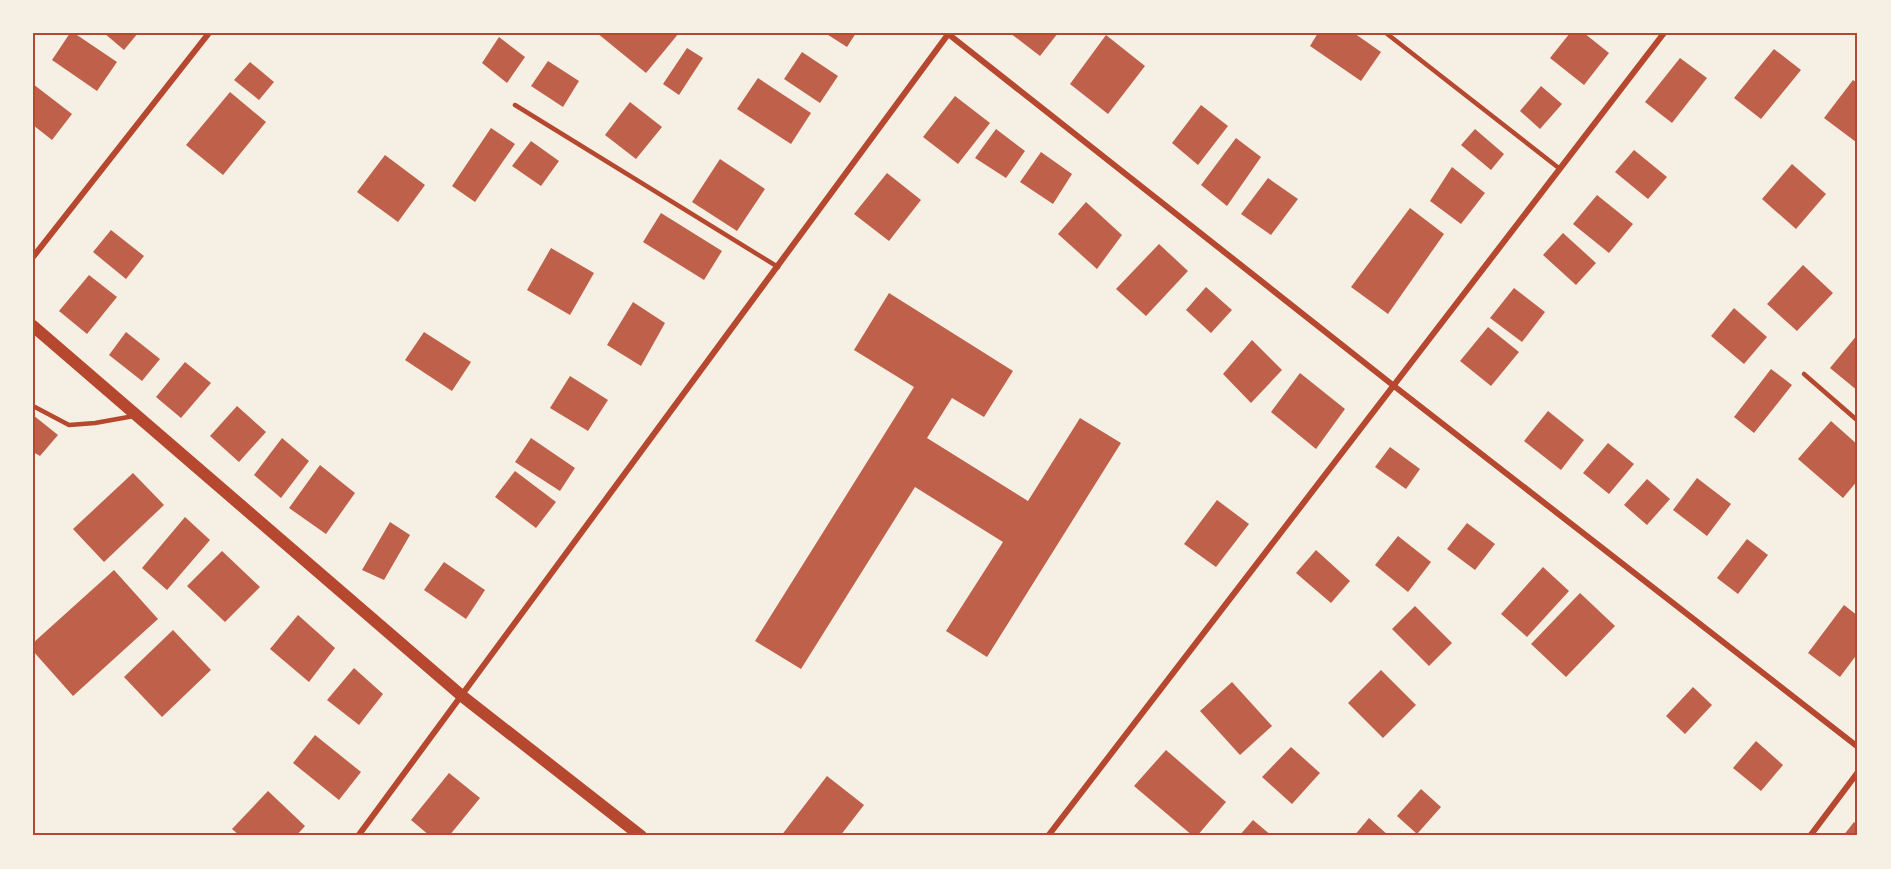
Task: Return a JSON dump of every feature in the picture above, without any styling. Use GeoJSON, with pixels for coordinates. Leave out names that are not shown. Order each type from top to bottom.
{"type":"FeatureCollection","features":[{"type":"Feature","properties":{"kind":"main road"},"geometry":{"type":"LineString","coordinates":[[33,326],[462,696],[641,836]]}},
{"type":"Feature","properties":{"kind":"street"},"geometry":{"type":"LineString","coordinates":[[33,257],[209,33]]}},
{"type":"Feature","properties":{"kind":"street"},"geometry":{"type":"LineString","coordinates":[[357,836],[948,33],[1394,386],[1858,747]]}},
{"type":"Feature","properties":{"kind":"street"},"geometry":{"type":"LineString","coordinates":[[1048,836],[1664,33]]}},
{"type":"Feature","properties":{"kind":"street"},"geometry":{"type":"LineString","coordinates":[[1810,836],[1858,772]]}},
{"type":"Feature","properties":{"kind":"lane"},"geometry":{"type":"LineString","coordinates":[[1386,33],[1560,169]]}},
{"type":"Feature","properties":{"kind":"lane"},"geometry":{"type":"LineString","coordinates":[[515,105],[778,267]]}},
{"type":"Feature","properties":{"kind":"lane"},"geometry":{"type":"LineString","coordinates":[[1804,374],[1858,421]]}},
{"type":"Feature","properties":{"kind":"lane"},"geometry":{"type":"LineString","coordinates":[[33,406],[69,425],[136,415]]}},
{"type":"Feature","properties":{"kind":"building"},"geometry":{"type":"Polygon","coordinates":[[[70,33],[74,33],[117,62],[97,91],[52,60],[70,33]]]}},
{"type":"Feature","properties":{"kind":"building"},"geometry":{"type":"Polygon","coordinates":[[[104,33],[138,33],[124,50],[104,33]]]}},
{"type":"Feature","properties":{"kind":"building"},"geometry":{"type":"Polygon","coordinates":[[[597,33],[679,33],[646,73],[597,33]]]}},
{"type":"Feature","properties":{"kind":"building"},"geometry":{"type":"Polygon","coordinates":[[[825,33],[856,33],[847,47],[825,33]]]}},
{"type":"Feature","properties":{"kind":"building"},"geometry":{"type":"Polygon","coordinates":[[[1010,33],[1058,33],[1040,56],[1010,33]]]}},
{"type":"Feature","properties":{"kind":"building"},"geometry":{"type":"Polygon","coordinates":[[[1318,33],[1354,33],[1381,52],[1361,81],[1310,46],[1318,33]]]}},
{"type":"Feature","properties":{"kind":"building"},"geometry":{"type":"Polygon","coordinates":[[[1570,33],[1584,33],[1609,53],[1584,85],[1550,58],[1570,33]]]}},
{"type":"Feature","properties":{"kind":"building"},"geometry":{"type":"Polygon","coordinates":[[[1106,35],[1145,66],[1108,114],[1070,84],[1106,35]]]}},
{"type":"Feature","properties":{"kind":"building"},"geometry":{"type":"Polygon","coordinates":[[[499,37],[525,57],[507,83],[482,63],[499,37]]]}},
{"type":"Feature","properties":{"kind":"building"},"geometry":{"type":"Polygon","coordinates":[[[687,48],[703,58],[679,95],[663,84],[687,48]]]}},
{"type":"Feature","properties":{"kind":"building"},"geometry":{"type":"Polygon","coordinates":[[[1774,49],[1801,70],[1761,119],[1734,98],[1774,49]]]}},
{"type":"Feature","properties":{"kind":"building"},"geometry":{"type":"Polygon","coordinates":[[[802,52],[838,76],[820,103],[784,79],[802,52]]]}},
{"type":"Feature","properties":{"kind":"building"},"geometry":{"type":"Polygon","coordinates":[[[1680,58],[1707,78],[1672,123],[1645,102],[1680,58]]]}},
{"type":"Feature","properties":{"kind":"building"},"geometry":{"type":"Polygon","coordinates":[[[548,61],[579,81],[563,107],[531,86],[548,61]]]}},
{"type":"Feature","properties":{"kind":"building"},"geometry":{"type":"Polygon","coordinates":[[[250,62],[274,82],[259,100],[234,80],[250,62]]]}},
{"type":"Feature","properties":{"kind":"building"},"geometry":{"type":"Polygon","coordinates":[[[758,78],[811,113],[791,144],[737,109],[758,78]]]}},
{"type":"Feature","properties":{"kind":"building"},"geometry":{"type":"Polygon","coordinates":[[[1853,80],[1858,84],[1858,138],[1856,142],[1824,118],[1853,80]]]}},
{"type":"Feature","properties":{"kind":"building"},"geometry":{"type":"Polygon","coordinates":[[[33,84],[72,114],[52,140],[33,125],[33,84]]]}},
{"type":"Feature","properties":{"kind":"building"},"geometry":{"type":"Polygon","coordinates":[[[1541,86],[1562,104],[1540,129],[1520,111],[1541,86]]]}},
{"type":"Feature","properties":{"kind":"building"},"geometry":{"type":"Polygon","coordinates":[[[230,92],[266,122],[223,175],[186,145],[230,92]]]}},
{"type":"Feature","properties":{"kind":"building"},"geometry":{"type":"Polygon","coordinates":[[[955,96],[990,123],[958,164],[923,137],[955,96]]]}},
{"type":"Feature","properties":{"kind":"building"},"geometry":{"type":"Polygon","coordinates":[[[630,102],[662,127],[636,159],[605,135],[630,102]]]}},
{"type":"Feature","properties":{"kind":"building"},"geometry":{"type":"Polygon","coordinates":[[[1201,105],[1228,126],[1198,165],[1172,143],[1201,105]]]}},
{"type":"Feature","properties":{"kind":"building"},"geometry":{"type":"Polygon","coordinates":[[[491,128],[515,144],[475,202],[452,186],[491,128]]]}},
{"type":"Feature","properties":{"kind":"building"},"geometry":{"type":"Polygon","coordinates":[[[996,129],[1025,151],[1006,178],[975,158],[996,129]]]}},
{"type":"Feature","properties":{"kind":"building"},"geometry":{"type":"Polygon","coordinates":[[[1475,129],[1504,154],[1491,170],[1461,145],[1475,129]]]}},
{"type":"Feature","properties":{"kind":"building"},"geometry":{"type":"Polygon","coordinates":[[[1236,138],[1261,157],[1227,206],[1201,185],[1236,138]]]}},
{"type":"Feature","properties":{"kind":"building"},"geometry":{"type":"Polygon","coordinates":[[[531,141],[559,161],[541,186],[512,166],[531,141]]]}},
{"type":"Feature","properties":{"kind":"building"},"geometry":{"type":"Polygon","coordinates":[[[1634,150],[1667,177],[1648,199],[1615,172],[1634,150]]]}},
{"type":"Feature","properties":{"kind":"building"},"geometry":{"type":"Polygon","coordinates":[[[1041,152],[1072,174],[1053,204],[1020,182],[1041,152]]]}},
{"type":"Feature","properties":{"kind":"building"},"geometry":{"type":"Polygon","coordinates":[[[385,155],[425,185],[398,222],[357,192],[385,155]]]}},
{"type":"Feature","properties":{"kind":"building"},"geometry":{"type":"Polygon","coordinates":[[[720,159],[765,189],[737,231],[692,202],[720,159]]]}},
{"type":"Feature","properties":{"kind":"building"},"geometry":{"type":"Polygon","coordinates":[[[1792,164],[1826,194],[1796,229],[1762,199],[1792,164]]]}},
{"type":"Feature","properties":{"kind":"building"},"geometry":{"type":"Polygon","coordinates":[[[1452,167],[1485,193],[1461,224],[1430,201],[1452,167]]]}},
{"type":"Feature","properties":{"kind":"building"},"geometry":{"type":"Polygon","coordinates":[[[887,173],[921,200],[889,241],[854,214],[887,173]]]}},
{"type":"Feature","properties":{"kind":"building"},"geometry":{"type":"Polygon","coordinates":[[[1268,178],[1298,199],[1271,235],[1241,214],[1268,178]]]}},
{"type":"Feature","properties":{"kind":"building"},"geometry":{"type":"Polygon","coordinates":[[[1597,195],[1633,224],[1609,253],[1573,224],[1597,195]]]}},
{"type":"Feature","properties":{"kind":"building"},"geometry":{"type":"Polygon","coordinates":[[[1086,202],[1122,235],[1097,269],[1058,234],[1086,202]]]}},
{"type":"Feature","properties":{"kind":"building"},"geometry":{"type":"Polygon","coordinates":[[[1410,208],[1444,234],[1388,314],[1351,287],[1410,208]]]}},
{"type":"Feature","properties":{"kind":"building"},"geometry":{"type":"Polygon","coordinates":[[[661,213],[722,251],[704,280],[643,242],[661,213]]]}},
{"type":"Feature","properties":{"kind":"building"},"geometry":{"type":"Polygon","coordinates":[[[111,230],[144,256],[126,279],[93,252],[111,230]]]}},
{"type":"Feature","properties":{"kind":"building"},"geometry":{"type":"Polygon","coordinates":[[[1563,233],[1596,263],[1576,285],[1543,255],[1563,233]]]}},
{"type":"Feature","properties":{"kind":"building"},"geometry":{"type":"Polygon","coordinates":[[[1159,244],[1188,271],[1146,316],[1116,289],[1159,244]]]}},
{"type":"Feature","properties":{"kind":"building"},"geometry":{"type":"Polygon","coordinates":[[[551,248],[594,273],[570,315],[527,290],[551,248]]]}},
{"type":"Feature","properties":{"kind":"building"},"geometry":{"type":"Polygon","coordinates":[[[1803,265],[1833,293],[1797,331],[1767,304],[1803,265]]]}},
{"type":"Feature","properties":{"kind":"building"},"geometry":{"type":"Polygon","coordinates":[[[89,275],[117,297],[87,334],[59,311],[89,275]]]}},
{"type":"Feature","properties":{"kind":"building"},"geometry":{"type":"Polygon","coordinates":[[[1206,287],[1232,310],[1211,333],[1186,310],[1206,287]]]}},
{"type":"Feature","properties":{"kind":"building"},"geometry":{"type":"Polygon","coordinates":[[[1514,288],[1545,312],[1522,342],[1490,318],[1514,288]]]}},
{"type":"Feature","properties":{"kind":"building"},"geometry":{"type":"Polygon","coordinates":[[[889,293],[1013,371],[984,417],[952,398],[927,438],[1028,501],[1080,418],[1121,443],[987,657],[946,631],[1003,542],[915,487],[801,669],[755,641],[914,387],[854,350],[889,293]]]}},
{"type":"Feature","properties":{"kind":"building"},"geometry":{"type":"Polygon","coordinates":[[[633,302],[665,323],[641,366],[607,345],[633,302]]]}},
{"type":"Feature","properties":{"kind":"building"},"geometry":{"type":"Polygon","coordinates":[[[1734,308],[1767,337],[1744,364],[1711,336],[1734,308]]]}},
{"type":"Feature","properties":{"kind":"building"},"geometry":{"type":"Polygon","coordinates":[[[1488,327],[1519,352],[1491,386],[1460,361],[1488,327]]]}},
{"type":"Feature","properties":{"kind":"building"},"geometry":{"type":"Polygon","coordinates":[[[126,332],[160,359],[142,381],[109,355],[126,332]]]}},
{"type":"Feature","properties":{"kind":"building"},"geometry":{"type":"Polygon","coordinates":[[[424,332],[471,362],[452,391],[405,360],[424,332]]]}},
{"type":"Feature","properties":{"kind":"building"},"geometry":{"type":"Polygon","coordinates":[[[1858,334],[1858,391],[1830,368],[1858,334]]]}},
{"type":"Feature","properties":{"kind":"building"},"geometry":{"type":"Polygon","coordinates":[[[1252,340],[1282,370],[1251,403],[1223,374],[1252,340]]]}},
{"type":"Feature","properties":{"kind":"building"},"geometry":{"type":"Polygon","coordinates":[[[185,362],[211,383],[181,418],[156,397],[185,362]]]}},
{"type":"Feature","properties":{"kind":"building"},"geometry":{"type":"Polygon","coordinates":[[[1771,369],[1792,385],[1754,433],[1734,417],[1771,369]]]}},
{"type":"Feature","properties":{"kind":"building"},"geometry":{"type":"Polygon","coordinates":[[[1300,373],[1345,409],[1316,449],[1271,412],[1300,373]]]}},
{"type":"Feature","properties":{"kind":"building"},"geometry":{"type":"Polygon","coordinates":[[[570,376],[608,400],[588,431],[550,408],[570,376]]]}},
{"type":"Feature","properties":{"kind":"building"},"geometry":{"type":"Polygon","coordinates":[[[237,406],[266,432],[239,462],[210,436],[237,406]]]}},
{"type":"Feature","properties":{"kind":"building"},"geometry":{"type":"Polygon","coordinates":[[[1548,411],[1584,440],[1561,470],[1524,441],[1548,411]]]}},
{"type":"Feature","properties":{"kind":"building"},"geometry":{"type":"Polygon","coordinates":[[[33,415],[58,435],[40,456],[33,452],[33,415]]]}},
{"type":"Feature","properties":{"kind":"building"},"geometry":{"type":"Polygon","coordinates":[[[1831,421],[1858,445],[1858,480],[1843,498],[1798,459],[1831,421]]]}},
{"type":"Feature","properties":{"kind":"building"},"geometry":{"type":"Polygon","coordinates":[[[282,438],[309,461],[281,498],[254,475],[282,438]]]}},
{"type":"Feature","properties":{"kind":"building"},"geometry":{"type":"Polygon","coordinates":[[[531,438],[575,468],[560,491],[515,462],[531,438]]]}},
{"type":"Feature","properties":{"kind":"building"},"geometry":{"type":"Polygon","coordinates":[[[1608,443],[1634,464],[1609,494],[1583,473],[1608,443]]]}},
{"type":"Feature","properties":{"kind":"building"},"geometry":{"type":"Polygon","coordinates":[[[1390,447],[1420,469],[1406,489],[1375,467],[1390,447]]]}},
{"type":"Feature","properties":{"kind":"building"},"geometry":{"type":"Polygon","coordinates":[[[320,465],[355,493],[326,534],[289,508],[320,465]]]}},
{"type":"Feature","properties":{"kind":"building"},"geometry":{"type":"Polygon","coordinates":[[[515,471],[556,502],[536,528],[495,497],[515,471]]]}},
{"type":"Feature","properties":{"kind":"building"},"geometry":{"type":"Polygon","coordinates":[[[133,473],[164,505],[104,562],[73,529],[133,473]]]}},
{"type":"Feature","properties":{"kind":"building"},"geometry":{"type":"Polygon","coordinates":[[[1697,478],[1731,504],[1707,536],[1673,510],[1697,478]]]}},
{"type":"Feature","properties":{"kind":"building"},"geometry":{"type":"Polygon","coordinates":[[[1647,479],[1670,499],[1647,525],[1624,505],[1647,479]]]}},
{"type":"Feature","properties":{"kind":"building"},"geometry":{"type":"Polygon","coordinates":[[[1217,500],[1249,524],[1216,567],[1184,544],[1217,500]]]}},
{"type":"Feature","properties":{"kind":"building"},"geometry":{"type":"Polygon","coordinates":[[[185,517],[210,540],[167,590],[142,568],[185,517]]]}},
{"type":"Feature","properties":{"kind":"building"},"geometry":{"type":"Polygon","coordinates":[[[390,522],[410,535],[384,580],[362,570],[390,522]]]}},
{"type":"Feature","properties":{"kind":"building"},"geometry":{"type":"Polygon","coordinates":[[[1467,523],[1495,544],[1475,570],[1447,549],[1467,523]]]}},
{"type":"Feature","properties":{"kind":"building"},"geometry":{"type":"Polygon","coordinates":[[[1398,536],[1431,562],[1408,592],[1375,565],[1398,536]]]}},
{"type":"Feature","properties":{"kind":"building"},"geometry":{"type":"Polygon","coordinates":[[[1747,539],[1768,555],[1738,594],[1717,578],[1747,539]]]}},
{"type":"Feature","properties":{"kind":"building"},"geometry":{"type":"Polygon","coordinates":[[[1316,550],[1350,581],[1331,603],[1296,573],[1316,550]]]}},
{"type":"Feature","properties":{"kind":"building"},"geometry":{"type":"Polygon","coordinates":[[[222,551],[260,587],[225,622],[187,586],[222,551]]]}},
{"type":"Feature","properties":{"kind":"building"},"geometry":{"type":"Polygon","coordinates":[[[444,562],[485,590],[466,619],[424,590],[444,562]]]}},
{"type":"Feature","properties":{"kind":"building"},"geometry":{"type":"Polygon","coordinates":[[[1543,567],[1569,591],[1527,637],[1501,614],[1543,567]]]}},
{"type":"Feature","properties":{"kind":"building"},"geometry":{"type":"Polygon","coordinates":[[[114,570],[158,619],[73,696],[33,651],[33,643],[114,570]]]}},
{"type":"Feature","properties":{"kind":"building"},"geometry":{"type":"Polygon","coordinates":[[[1580,593],[1615,626],[1566,677],[1531,644],[1580,593]]]}},
{"type":"Feature","properties":{"kind":"building"},"geometry":{"type":"Polygon","coordinates":[[[1844,605],[1858,616],[1858,653],[1840,677],[1808,653],[1844,605]]]}},
{"type":"Feature","properties":{"kind":"building"},"geometry":{"type":"Polygon","coordinates":[[[1415,606],[1452,643],[1429,666],[1392,629],[1415,606]]]}},
{"type":"Feature","properties":{"kind":"building"},"geometry":{"type":"Polygon","coordinates":[[[298,615],[335,648],[309,682],[270,649],[298,615]]]}},
{"type":"Feature","properties":{"kind":"building"},"geometry":{"type":"Polygon","coordinates":[[[173,630],[211,670],[162,717],[124,677],[173,630]]]}},
{"type":"Feature","properties":{"kind":"building"},"geometry":{"type":"Polygon","coordinates":[[[354,668],[383,694],[359,725],[327,700],[354,668]]]}},
{"type":"Feature","properties":{"kind":"building"},"geometry":{"type":"Polygon","coordinates":[[[1381,670],[1416,705],[1383,738],[1348,703],[1381,670]]]}},
{"type":"Feature","properties":{"kind":"building"},"geometry":{"type":"Polygon","coordinates":[[[1232,682],[1272,726],[1240,755],[1200,711],[1232,682]]]}},
{"type":"Feature","properties":{"kind":"building"},"geometry":{"type":"Polygon","coordinates":[[[1693,687],[1712,705],[1685,734],[1666,716],[1693,687]]]}},
{"type":"Feature","properties":{"kind":"building"},"geometry":{"type":"Polygon","coordinates":[[[315,735],[361,772],[339,800],[293,763],[315,735]]]}},
{"type":"Feature","properties":{"kind":"building"},"geometry":{"type":"Polygon","coordinates":[[[1756,741],[1783,765],[1761,791],[1733,768],[1756,741]]]}},
{"type":"Feature","properties":{"kind":"building"},"geometry":{"type":"Polygon","coordinates":[[[1291,747],[1320,773],[1292,804],[1262,777],[1291,747]]]}},
{"type":"Feature","properties":{"kind":"building"},"geometry":{"type":"Polygon","coordinates":[[[1166,750],[1226,802],[1197,836],[1193,836],[1134,786],[1166,750]]]}},
{"type":"Feature","properties":{"kind":"building"},"geometry":{"type":"Polygon","coordinates":[[[449,773],[480,798],[449,836],[430,836],[411,820],[449,773]]]}},
{"type":"Feature","properties":{"kind":"building"},"geometry":{"type":"Polygon","coordinates":[[[827,776],[864,805],[840,836],[781,836],[827,776]]]}},
{"type":"Feature","properties":{"kind":"building"},"geometry":{"type":"Polygon","coordinates":[[[1421,789],[1441,807],[1417,834],[1397,816],[1421,789]]]}},
{"type":"Feature","properties":{"kind":"building"},"geometry":{"type":"Polygon","coordinates":[[[268,791],[305,826],[296,836],[240,836],[232,829],[268,791]]]}},
{"type":"Feature","properties":{"kind":"building"},"geometry":{"type":"Polygon","coordinates":[[[1369,818],[1389,836],[1354,836],[1369,818]]]}},
{"type":"Feature","properties":{"kind":"building"},"geometry":{"type":"Polygon","coordinates":[[[1253,820],[1272,836],[1239,836],[1253,820]]]}},
{"type":"Feature","properties":{"kind":"building"},"geometry":{"type":"Polygon","coordinates":[[[1854,822],[1858,825],[1858,836],[1843,836],[1854,822]]]}}]}
